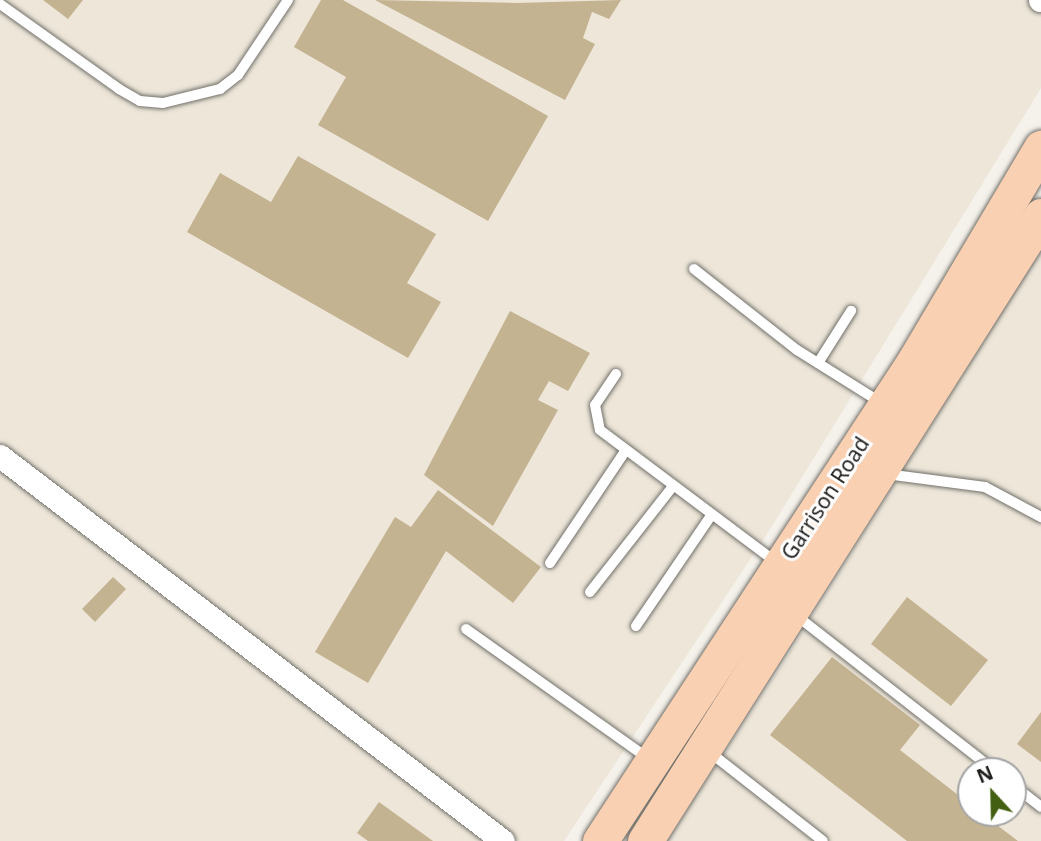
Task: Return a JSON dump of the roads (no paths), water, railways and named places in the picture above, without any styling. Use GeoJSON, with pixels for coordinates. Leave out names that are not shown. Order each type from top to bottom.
{"type":"FeatureCollection","features":[{"type":"Feature","properties":{"kind":"main road","name":"Garrison Road"},"geometry":{"type":"LineString","coordinates":[[600,841],[886,405],[1041,148]]}},
{"type":"Feature","properties":{"kind":"main road","name":"Garrison Road"},"geometry":{"type":"LineString","coordinates":[[652,838],[704,748],[880,474],[1041,215]]}},
{"type":"Feature","properties":{"kind":"street"},"geometry":{"type":"LineString","coordinates":[[0,456],[503,841]]}},
{"type":"Feature","properties":{"kind":"lane"},"geometry":{"type":"LineString","coordinates":[[0,4],[119,89],[140,101],[163,103],[220,89],[238,75],[288,0]]}},
{"type":"Feature","properties":{"kind":"lane"},"geometry":{"type":"LineString","coordinates":[[694,269],[818,363],[886,405]]}},
{"type":"Feature","properties":{"kind":"lane"},"geometry":{"type":"LineString","coordinates":[[818,363],[851,311]]}},
{"type":"Feature","properties":{"kind":"lane"},"geometry":{"type":"LineString","coordinates":[[616,374],[595,405],[594,419],[625,450],[781,566]]}},
{"type":"Feature","properties":{"kind":"lane"},"geometry":{"type":"LineString","coordinates":[[550,563],[625,450]]}},
{"type":"Feature","properties":{"kind":"lane"},"geometry":{"type":"LineString","coordinates":[[880,474],[985,486],[1041,517]]}},
{"type":"Feature","properties":{"kind":"lane"},"geometry":{"type":"LineString","coordinates":[[590,592],[673,486]]}},
{"type":"Feature","properties":{"kind":"lane"},"geometry":{"type":"LineString","coordinates":[[636,626],[712,514]]}},
{"type":"Feature","properties":{"kind":"lane"},"geometry":{"type":"LineString","coordinates":[[792,612],[977,757]]}},
{"type":"Feature","properties":{"kind":"lane"},"geometry":{"type":"LineString","coordinates":[[466,629],[653,761]]}},
{"type":"Feature","properties":{"kind":"lane"},"geometry":{"type":"LineString","coordinates":[[704,748],[823,841]]}}]}
